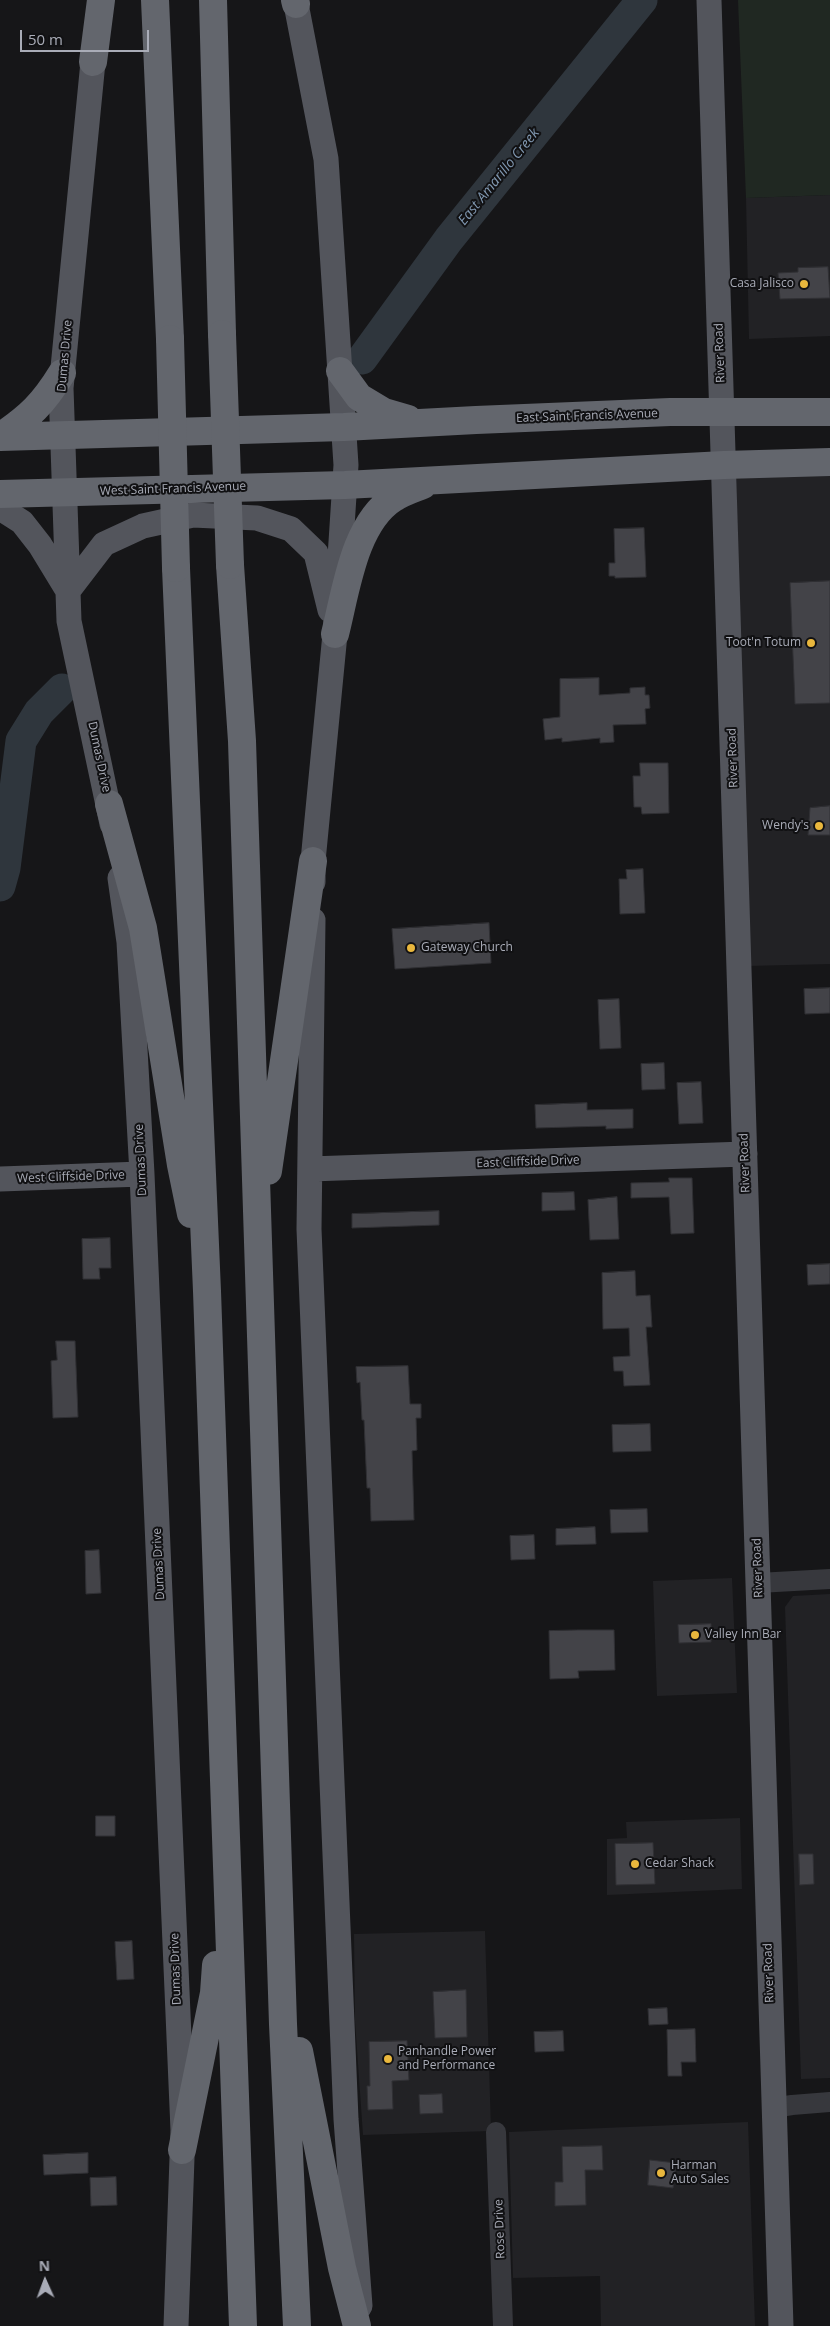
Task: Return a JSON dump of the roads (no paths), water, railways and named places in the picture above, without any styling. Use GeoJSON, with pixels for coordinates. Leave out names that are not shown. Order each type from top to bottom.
{"type":"FeatureCollection","features":[{"type":"Feature","properties":{"kind":"highway"},"geometry":{"type":"LineString","coordinates":[[93,62],[100,0]]}},
{"type":"Feature","properties":{"kind":"highway"},"geometry":{"type":"LineString","coordinates":[[155,0],[170,339],[176,568],[207,1291],[243,2326]]}},
{"type":"Feature","properties":{"kind":"highway"},"geometry":{"type":"LineString","coordinates":[[213,0],[230,565],[242,742],[281,1948],[297,2326]]}},
{"type":"Feature","properties":{"kind":"highway"},"geometry":{"type":"LineString","coordinates":[[340,371],[359,397],[384,412],[422,423]]}},
{"type":"Feature","properties":{"kind":"highway"},"geometry":{"type":"LineString","coordinates":[[0,437],[26,420],[38,407],[62,373]]}},
{"type":"Feature","properties":{"kind":"highway","name":"East Saint Francis Avenue"},"geometry":{"type":"LineString","coordinates":[[344,428],[670,412],[830,412]]}},
{"type":"Feature","properties":{"kind":"highway"},"geometry":{"type":"LineString","coordinates":[[0,437],[344,428]]}},
{"type":"Feature","properties":{"kind":"highway"},"geometry":{"type":"LineString","coordinates":[[345,485],[724,465],[830,462]]}},
{"type":"Feature","properties":{"kind":"highway"},"geometry":{"type":"LineString","coordinates":[[335,634],[354,558],[366,528],[393,498],[439,480]]}},
{"type":"Feature","properties":{"kind":"highway","name":"West Saint Francis Avenue"},"geometry":{"type":"LineString","coordinates":[[0,494],[345,485]]}},
{"type":"Feature","properties":{"kind":"highway"},"geometry":{"type":"LineString","coordinates":[[109,804],[143,928],[180,1164],[207,1291]]}},
{"type":"Feature","properties":{"kind":"highway"},"geometry":{"type":"LineString","coordinates":[[258,1234],[313,861]]}},
{"type":"Feature","properties":{"kind":"highway"},"geometry":{"type":"LineString","coordinates":[[182,2150],[214,1993],[225,1786]]}},
{"type":"Feature","properties":{"kind":"highway"},"geometry":{"type":"LineString","coordinates":[[281,1948],[312,2124],[342,2268],[357,2326]]}},
{"type":"Feature","properties":{"kind":"main road","name":"River Road"},"geometry":{"type":"LineString","coordinates":[[709,0],[781,2326]]}},
{"type":"Feature","properties":{"kind":"main road"},"geometry":{"type":"LineString","coordinates":[[295,1],[326,159],[344,428],[345,485],[335,634],[313,861],[314,985],[309,1230],[346,2119],[362,2326]]}},
{"type":"Feature","properties":{"kind":"main road","name":"Dumas Drive"},"geometry":{"type":"LineString","coordinates":[[93,62],[62,373],[61,434],[63,492],[69,621],[109,804],[128,942],[142,1174],[166,1717],[182,2150],[176,2326]]}},
{"type":"Feature","properties":{"kind":"main road"},"geometry":{"type":"LineString","coordinates":[[0,508],[22,522],[40,545],[68,591],[104,544],[143,526],[192,515],[256,518],[291,529],[316,553],[335,634]]}},
{"type":"Feature","properties":{"kind":"main road","name":"East Cliffside Drive"},"geometry":{"type":"LineString","coordinates":[[310,1169],[745,1154]]}},
{"type":"Feature","properties":{"kind":"main road","name":"West Cliffside Drive"},"geometry":{"type":"LineString","coordinates":[[0,1179],[142,1174]]}},
{"type":"Feature","properties":{"kind":"street","name":"Dumas Drive"},"geometry":{"type":"LineString","coordinates":[[93,0],[93,62]]}},
{"type":"Feature","properties":{"kind":"street"},"geometry":{"type":"LineString","coordinates":[[758,1583],[830,1579]]}},
{"type":"Feature","properties":{"kind":"street"},"geometry":{"type":"LineString","coordinates":[[773,2108],[830,2102]]}},
{"type":"Feature","properties":{"kind":"street","name":"Rose Drive"},"geometry":{"type":"LineString","coordinates":[[496,2132],[503,2326]]}},
{"type":"Feature","properties":{"kind":"waterway","name":"East Amarillo Creek"},"geometry":{"type":"LineString","coordinates":[[362,359],[449,239],[642,0]]}},
{"type":"Feature","properties":{"kind":"waterway","name":"East Amarillo Creek"},"geometry":{"type":"LineString","coordinates":[[0,886],[5,868],[21,741],[39,712],[62,689]]}},
{"type":"Feature","properties":{"kind":"place","name":"Casa Jalisco"},"geometry":{"type":"Point","coordinates":[804,284]}},
{"type":"Feature","properties":{"kind":"place","name":"Toot'n Totum"},"geometry":{"type":"Point","coordinates":[811,643]}},
{"type":"Feature","properties":{"kind":"place","name":"Wendy's"},"geometry":{"type":"Point","coordinates":[819,826]}},
{"type":"Feature","properties":{"kind":"place","name":"Gateway Church"},"geometry":{"type":"Point","coordinates":[411,948]}},
{"type":"Feature","properties":{"kind":"place","name":"Valley Inn Bar"},"geometry":{"type":"Point","coordinates":[695,1635]}},
{"type":"Feature","properties":{"kind":"place","name":"Cedar Shack"},"geometry":{"type":"Point","coordinates":[635,1864]}},
{"type":"Feature","properties":{"kind":"place","name":"Panhandle Power and Performance"},"geometry":{"type":"Point","coordinates":[388,2059]}},
{"type":"Feature","properties":{"kind":"place","name":"Harman Auto Sales"},"geometry":{"type":"Point","coordinates":[661,2173]}}]}
